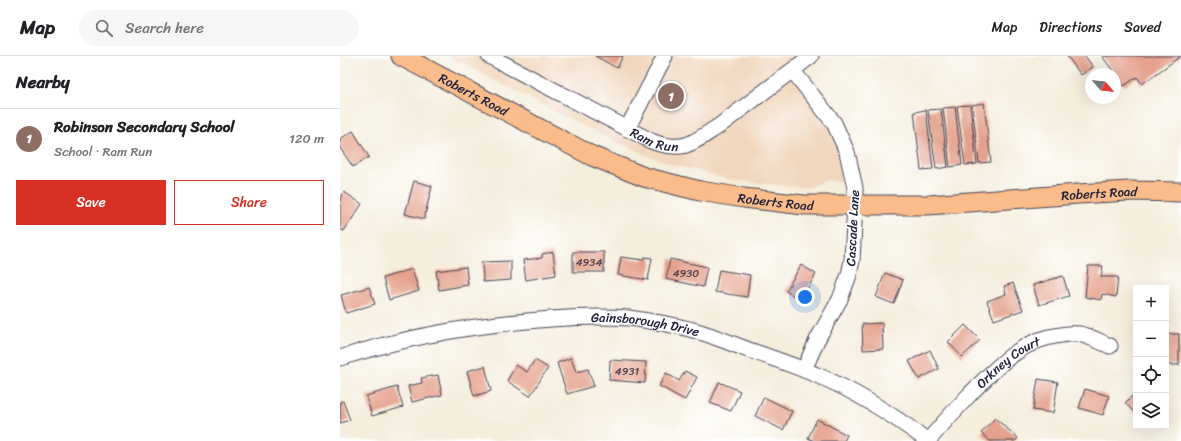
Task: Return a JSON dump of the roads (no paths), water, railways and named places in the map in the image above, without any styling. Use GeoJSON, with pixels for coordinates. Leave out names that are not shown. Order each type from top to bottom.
{"type":"FeatureCollection","features":[{"type":"Feature","properties":{"kind":"main road","name":"Roberts Road"},"geometry":{"type":"LineString","coordinates":[[401,56],[592,156],[644,177],[700,191],[804,205],[928,205],[1085,193],[1129,191],[1181,192]]}},
{"type":"Feature","properties":{"kind":"street","name":"Ram Run"},"geometry":{"type":"LineString","coordinates":[[489,56],[627,129],[657,143],[669,146],[685,145],[719,126],[811,56]]}},
{"type":"Feature","properties":{"kind":"street"},"geometry":{"type":"LineString","coordinates":[[627,129],[665,56]]}},
{"type":"Feature","properties":{"kind":"street","name":"Cascade Lane"},"geometry":{"type":"LineString","coordinates":[[793,71],[834,123],[846,152],[855,188],[852,260],[847,281],[840,299],[817,340],[804,370]]}},
{"type":"Feature","properties":{"kind":"street","name":"Gainsborough Drive"},"geometry":{"type":"LineString","coordinates":[[340,358],[410,339],[460,329],[517,321],[569,318],[627,318],[694,330],[821,376],[868,401],[928,441]]}},
{"type":"Feature","properties":{"kind":"street","name":"Orkney Court"},"geometry":{"type":"LineString","coordinates":[[928,441],[991,372],[1009,356],[1029,344],[1039,339],[1052,336],[1074,334],[1089,336],[1110,346]]}},
{"type":"Feature","properties":{"kind":"place","name":"Robinson Secondary School"},"geometry":{"type":"Point","coordinates":[671,96]}}]}
